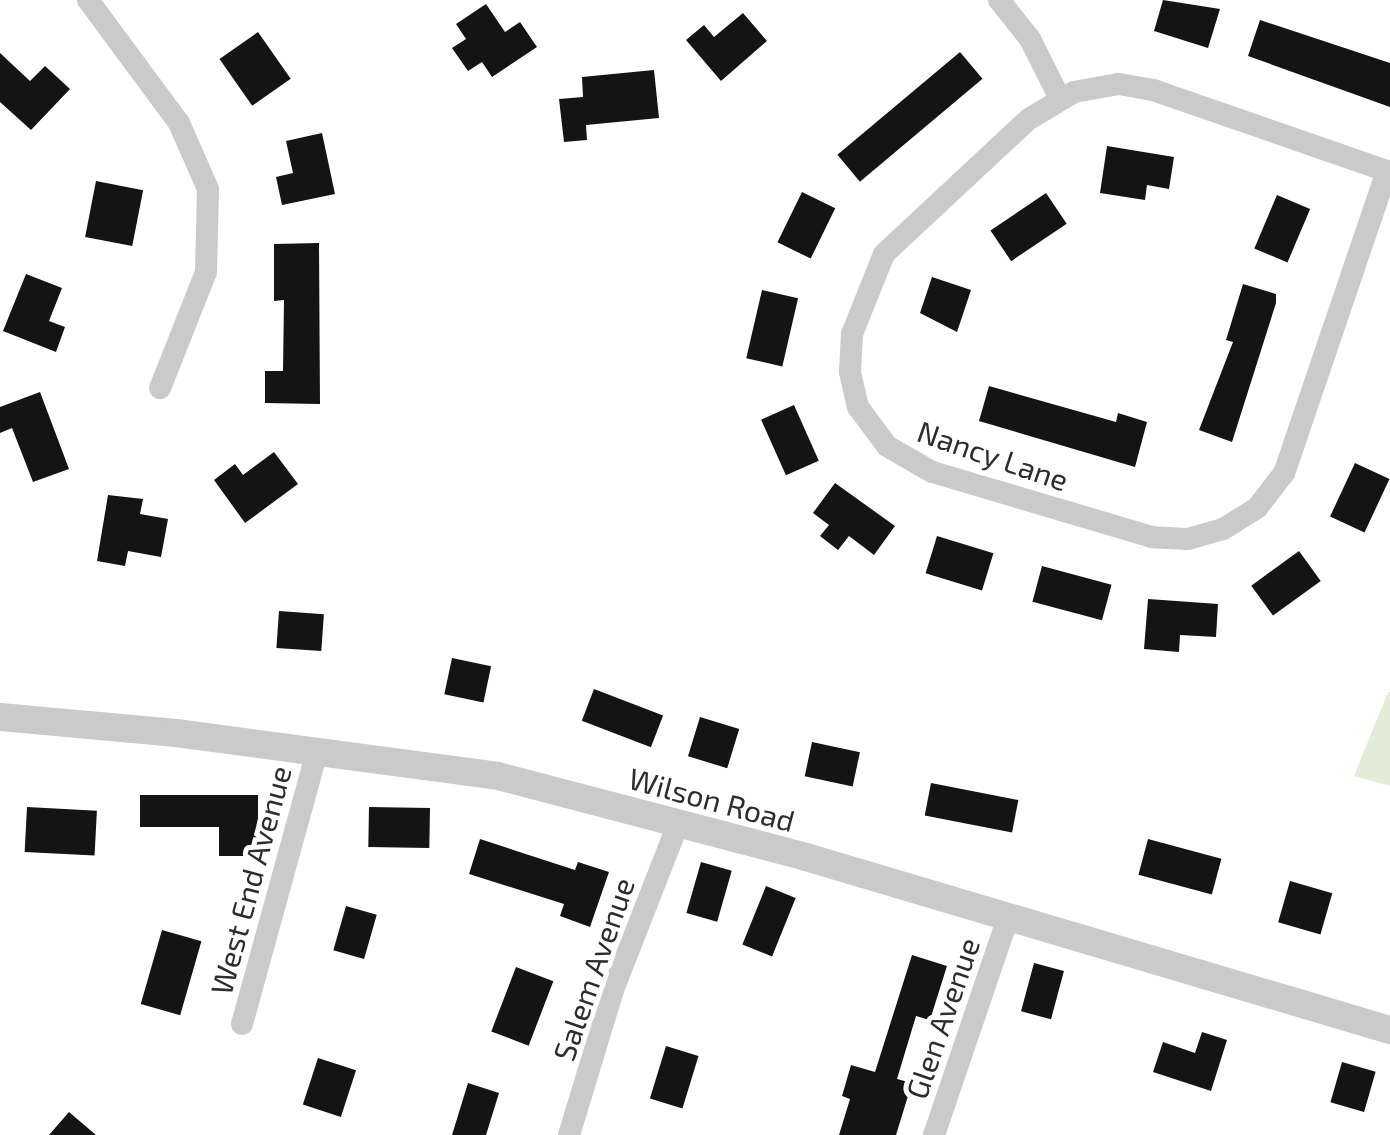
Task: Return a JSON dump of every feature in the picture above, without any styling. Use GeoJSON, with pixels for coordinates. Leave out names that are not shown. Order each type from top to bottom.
{"type":"FeatureCollection","features":[{"type":"Feature","properties":{"kind":"street"},"geometry":{"type":"LineString","coordinates":[[88,0],[179,123],[208,189],[206,272],[160,388]]}},
{"type":"Feature","properties":{"kind":"street"},"geometry":{"type":"LineString","coordinates":[[999,0],[1030,39],[1060,99]]}},
{"type":"Feature","properties":{"kind":"street","name":"Nancy Lane"},"geometry":{"type":"LineString","coordinates":[[1104,85],[1138,86],[1388,172],[1274,490],[1247,515],[1210,534],[1142,534],[908,462],[867,424],[853,390],[856,315],[893,241],[1060,99],[1104,85]]}},
{"type":"Feature","properties":{"kind":"street","name":"Wilson Road"},"geometry":{"type":"LineString","coordinates":[[0,718],[317,751],[498,776],[678,824],[1390,1030]]}},
{"type":"Feature","properties":{"kind":"street","name":"West End Avenue"},"geometry":{"type":"LineString","coordinates":[[242,1024],[317,751]]}},
{"type":"Feature","properties":{"kind":"street","name":"Salem Avenue"},"geometry":{"type":"LineString","coordinates":[[568,1135],[613,990],[678,824]]}},
{"type":"Feature","properties":{"kind":"street","name":"Glen Avenue"},"geometry":{"type":"LineString","coordinates":[[934,1135],[1007,921]]}},
{"type":"Feature","properties":{"kind":"green space"},"geometry":{"type":"Polygon","coordinates":[[[1390,692],[1390,786],[1354,776],[1390,692]]]}},
{"type":"Feature","properties":{"kind":"building"},"geometry":{"type":"Polygon","coordinates":[[[1163,0],[1220,9],[1208,48],[1154,31],[1163,0]]]}},
{"type":"Feature","properties":{"kind":"building"},"geometry":{"type":"Polygon","coordinates":[[[486,4],[505,32],[520,22],[537,47],[492,77],[482,62],[468,71],[452,48],[466,39],[456,24],[486,4]]]}},
{"type":"Feature","properties":{"kind":"building"},"geometry":{"type":"Polygon","coordinates":[[[743,13],[767,41],[721,81],[686,40],[704,25],[714,37],[743,13]]]}},
{"type":"Feature","properties":{"kind":"building"},"geometry":{"type":"Polygon","coordinates":[[[1260,20],[1390,63],[1390,107],[1248,56],[1260,20]]]}},
{"type":"Feature","properties":{"kind":"building"},"geometry":{"type":"Polygon","coordinates":[[[258,32],[291,79],[252,106],[219,59],[258,32]]]}},
{"type":"Feature","properties":{"kind":"building"},"geometry":{"type":"Polygon","coordinates":[[[960,52],[982,79],[860,182],[837,155],[960,52]]]}},
{"type":"Feature","properties":{"kind":"building"},"geometry":{"type":"Polygon","coordinates":[[[0,53],[30,81],[45,66],[70,89],[31,130],[0,102],[0,53]]]}},
{"type":"Feature","properties":{"kind":"building"},"geometry":{"type":"Polygon","coordinates":[[[654,70],[659,118],[586,125],[587,140],[564,142],[559,99],[583,97],[582,77],[654,70]]]}},
{"type":"Feature","properties":{"kind":"building"},"geometry":{"type":"Polygon","coordinates":[[[322,133],[335,194],[282,205],[276,177],[293,173],[286,141],[322,133]]]}},
{"type":"Feature","properties":{"kind":"building"},"geometry":{"type":"Polygon","coordinates":[[[1107,146],[1174,157],[1169,189],[1147,185],[1145,200],[1100,193],[1107,146]]]}},
{"type":"Feature","properties":{"kind":"building"},"geometry":{"type":"Polygon","coordinates":[[[96,181],[143,190],[132,246],[85,237],[96,181]]]}},
{"type":"Feature","properties":{"kind":"building"},"geometry":{"type":"Polygon","coordinates":[[[802,192],[835,208],[811,259],[777,242],[802,192]]]}},
{"type":"Feature","properties":{"kind":"building"},"geometry":{"type":"Polygon","coordinates":[[[1046,193],[1067,224],[1011,261],[990,230],[1046,193]]]}},
{"type":"Feature","properties":{"kind":"building"},"geometry":{"type":"Polygon","coordinates":[[[1277,195],[1310,209],[1287,262],[1254,248],[1277,195]]]}},
{"type":"Feature","properties":{"kind":"building"},"geometry":{"type":"Polygon","coordinates":[[[319,243],[320,404],[265,403],[265,371],[283,371],[284,300],[274,301],[274,244],[319,243]]]}},
{"type":"Feature","properties":{"kind":"building"},"geometry":{"type":"Polygon","coordinates":[[[26,274],[62,288],[49,321],[65,327],[56,352],[3,331],[26,274]]]}},
{"type":"Feature","properties":{"kind":"building"},"geometry":{"type":"Polygon","coordinates":[[[932,277],[971,290],[957,332],[920,313],[932,277]]]}},
{"type":"Feature","properties":{"kind":"building"},"geometry":{"type":"Polygon","coordinates":[[[1243,284],[1276,294],[1276,303],[1232,442],[1199,430],[1233,342],[1226,340],[1243,284]]]}},
{"type":"Feature","properties":{"kind":"building"},"geometry":{"type":"Polygon","coordinates":[[[762,290],[798,298],[782,367],[746,358],[762,290]]]}},
{"type":"Feature","properties":{"kind":"building"},"geometry":{"type":"Polygon","coordinates":[[[989,386],[1116,422],[1118,413],[1147,422],[1135,467],[979,421],[989,386]]]}},
{"type":"Feature","properties":{"kind":"building"},"geometry":{"type":"Polygon","coordinates":[[[40,392],[69,469],[33,482],[12,428],[0,433],[0,407],[40,392]]]}},
{"type":"Feature","properties":{"kind":"building"},"geometry":{"type":"Polygon","coordinates":[[[794,405],[819,461],[786,475],[761,420],[794,405]]]}},
{"type":"Feature","properties":{"kind":"building"},"geometry":{"type":"Polygon","coordinates":[[[274,452],[298,484],[245,523],[214,480],[235,464],[243,475],[274,452]]]}},
{"type":"Feature","properties":{"kind":"building"},"geometry":{"type":"Polygon","coordinates":[[[1355,463],[1389,479],[1365,533],[1330,516],[1355,463]]]}},
{"type":"Feature","properties":{"kind":"building"},"geometry":{"type":"Polygon","coordinates":[[[835,483],[895,526],[874,555],[849,536],[838,550],[820,536],[829,525],[813,513],[835,483]]]}},
{"type":"Feature","properties":{"kind":"building"},"geometry":{"type":"Polygon","coordinates":[[[108,495],[143,499],[140,514],[168,519],[161,557],[128,551],[125,566],[97,561],[108,495]]]}},
{"type":"Feature","properties":{"kind":"building"},"geometry":{"type":"Polygon","coordinates":[[[937,536],[993,553],[982,591],[926,573],[937,536]]]}},
{"type":"Feature","properties":{"kind":"building"},"geometry":{"type":"Polygon","coordinates":[[[1299,551],[1321,581],[1273,616],[1251,586],[1299,551]]]}},
{"type":"Feature","properties":{"kind":"building"},"geometry":{"type":"Polygon","coordinates":[[[1042,566],[1112,585],[1102,620],[1032,602],[1042,566]]]}},
{"type":"Feature","properties":{"kind":"building"},"geometry":{"type":"Polygon","coordinates":[[[1148,599],[1218,604],[1216,637],[1180,635],[1179,652],[1144,649],[1148,599]]]}},
{"type":"Feature","properties":{"kind":"building"},"geometry":{"type":"Polygon","coordinates":[[[279,611],[324,614],[321,651],[276,648],[279,611]]]}},
{"type":"Feature","properties":{"kind":"building"},"geometry":{"type":"Polygon","coordinates":[[[452,658],[491,666],[483,703],[444,694],[452,658]]]}},
{"type":"Feature","properties":{"kind":"building"},"geometry":{"type":"Polygon","coordinates":[[[594,689],[663,716],[651,747],[582,721],[594,689]]]}},
{"type":"Feature","properties":{"kind":"building"},"geometry":{"type":"Polygon","coordinates":[[[700,717],[739,729],[727,768],[688,756],[700,717]]]}},
{"type":"Feature","properties":{"kind":"building"},"geometry":{"type":"Polygon","coordinates":[[[812,742],[860,752],[853,786],[805,776],[812,742]]]}},
{"type":"Feature","properties":{"kind":"building"},"geometry":{"type":"Polygon","coordinates":[[[931,783],[1018,800],[1012,832],[925,815],[931,783]]]}},
{"type":"Feature","properties":{"kind":"building"},"geometry":{"type":"Polygon","coordinates":[[[140,795],[258,795],[258,856],[219,856],[219,827],[140,827],[140,795]]]}},
{"type":"Feature","properties":{"kind":"building"},"geometry":{"type":"Polygon","coordinates":[[[27,807],[97,811],[95,856],[25,852],[27,807]]]}},
{"type":"Feature","properties":{"kind":"building"},"geometry":{"type":"Polygon","coordinates":[[[369,807],[430,808],[429,848],[368,847],[369,807]]]}},
{"type":"Feature","properties":{"kind":"building"},"geometry":{"type":"Polygon","coordinates":[[[480,839],[575,870],[578,862],[609,872],[590,927],[560,916],[564,904],[469,874],[480,839]]]}},
{"type":"Feature","properties":{"kind":"building"},"geometry":{"type":"Polygon","coordinates":[[[1148,839],[1221,859],[1212,894],[1138,875],[1148,839]]]}},
{"type":"Feature","properties":{"kind":"building"},"geometry":{"type":"Polygon","coordinates":[[[701,862],[732,871],[717,922],[686,913],[701,862]]]}},
{"type":"Feature","properties":{"kind":"building"},"geometry":{"type":"Polygon","coordinates":[[[1290,881],[1332,893],[1320,934],[1278,922],[1290,881]]]}},
{"type":"Feature","properties":{"kind":"building"},"geometry":{"type":"Polygon","coordinates":[[[766,886],[796,898],[772,956],[742,944],[766,886]]]}},
{"type":"Feature","properties":{"kind":"building"},"geometry":{"type":"Polygon","coordinates":[[[346,906],[377,915],[364,959],[333,950],[346,906]]]}},
{"type":"Feature","properties":{"kind":"building"},"geometry":{"type":"Polygon","coordinates":[[[162,930],[201,941],[180,1015],[141,1004],[162,930]]]}},
{"type":"Feature","properties":{"kind":"building"},"geometry":{"type":"Polygon","coordinates":[[[912,955],[947,966],[930,1020],[916,1016],[897,1079],[912,1083],[896,1135],[839,1135],[850,1099],[842,1096],[851,1065],[875,1072],[912,955]]]}},
{"type":"Feature","properties":{"kind":"building"},"geometry":{"type":"Polygon","coordinates":[[[1034,963],[1064,971],[1051,1019],[1021,1011],[1034,963]]]}},
{"type":"Feature","properties":{"kind":"building"},"geometry":{"type":"Polygon","coordinates":[[[516,967],[553,981],[529,1046],[491,1031],[516,967]]]}},
{"type":"Feature","properties":{"kind":"building"},"geometry":{"type":"Polygon","coordinates":[[[1202,1032],[1227,1040],[1211,1091],[1153,1072],[1163,1042],[1195,1053],[1202,1032]]]}},
{"type":"Feature","properties":{"kind":"building"},"geometry":{"type":"Polygon","coordinates":[[[666,1046],[699,1056],[682,1109],[650,1099],[666,1046]]]}},
{"type":"Feature","properties":{"kind":"building"},"geometry":{"type":"Polygon","coordinates":[[[318,1058],[356,1070],[341,1117],[303,1105],[318,1058]]]}},
{"type":"Feature","properties":{"kind":"building"},"geometry":{"type":"Polygon","coordinates":[[[1342,1062],[1376,1072],[1364,1112],[1330,1102],[1342,1062]]]}},
{"type":"Feature","properties":{"kind":"building"},"geometry":{"type":"Polygon","coordinates":[[[468,1083],[499,1093],[486,1135],[452,1135],[468,1083]]]}},
{"type":"Feature","properties":{"kind":"building"},"geometry":{"type":"Polygon","coordinates":[[[69,1112],[96,1135],[49,1135],[69,1112]]]}}]}
